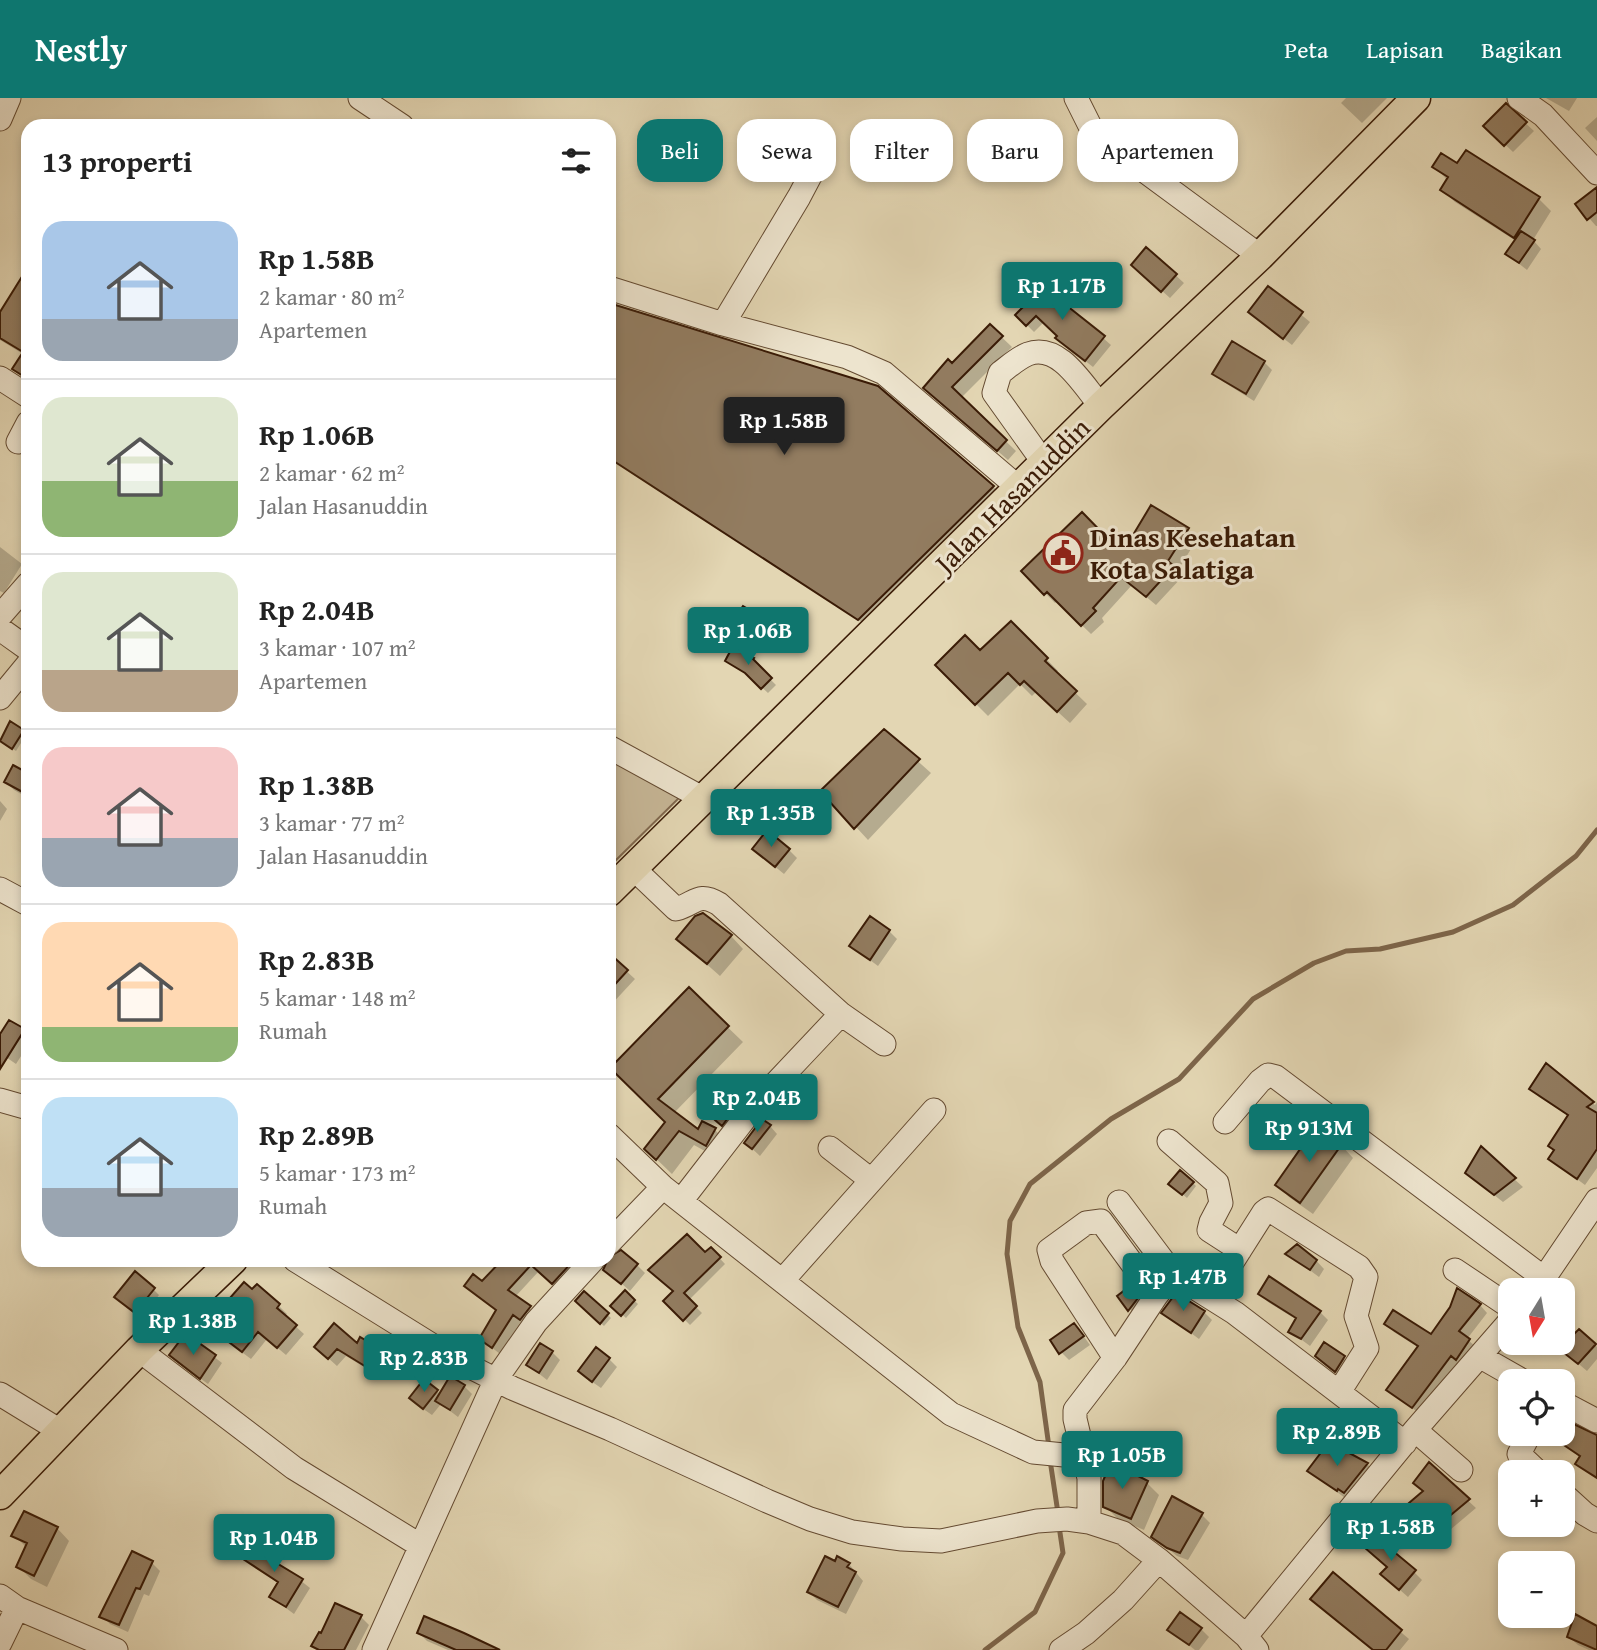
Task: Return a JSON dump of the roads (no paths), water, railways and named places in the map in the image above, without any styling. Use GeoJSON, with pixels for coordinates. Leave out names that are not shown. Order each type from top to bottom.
{"type":"FeatureCollection","features":[{"type":"Feature","properties":{"kind":"main road","name":"Jalan Hasanuddin"},"geometry":{"type":"LineString","coordinates":[[616,885],[1101,407],[1260,256],[1416,98]]}},
{"type":"Feature","properties":{"kind":"main road"},"geometry":{"type":"LineString","coordinates":[[0,1495],[139,1350],[226,1267]]}},
{"type":"Feature","properties":{"kind":"street"},"geometry":{"type":"LineString","coordinates":[[0,119],[9,98]]}},
{"type":"Feature","properties":{"kind":"street"},"geometry":{"type":"LineString","coordinates":[[360,98],[392,119]]}},
{"type":"Feature","properties":{"kind":"street"},"geometry":{"type":"LineString","coordinates":[[1076,98],[1090,126],[1104,141],[1260,256]]}},
{"type":"Feature","properties":{"kind":"street"},"geometry":{"type":"LineString","coordinates":[[1520,98],[1543,115],[1597,173]]}},
{"type":"Feature","properties":{"kind":"street"},"geometry":{"type":"LineString","coordinates":[[723,324],[807,182]]}},
{"type":"Feature","properties":{"kind":"street"},"geometry":{"type":"LineString","coordinates":[[616,290],[723,324],[847,357],[884,373],[1019,488]]}},
{"type":"Feature","properties":{"kind":"street"},"geometry":{"type":"LineString","coordinates":[[1044,463],[995,393],[1000,373],[1029,354],[1047,353],[1065,363],[1101,407]]}},
{"type":"Feature","properties":{"kind":"street"},"geometry":{"type":"LineString","coordinates":[[0,378],[21,392]]}},
{"type":"Feature","properties":{"kind":"street"},"geometry":{"type":"LineString","coordinates":[[0,616],[21,592]]}},
{"type":"Feature","properties":{"kind":"street"},"geometry":{"type":"LineString","coordinates":[[0,629],[21,644]]}},
{"type":"Feature","properties":{"kind":"street"},"geometry":{"type":"LineString","coordinates":[[0,698],[21,672]]}},
{"type":"Feature","properties":{"kind":"street"},"geometry":{"type":"LineString","coordinates":[[616,751],[704,799]]}},
{"type":"Feature","properties":{"kind":"street"},"geometry":{"type":"LineString","coordinates":[[633,868],[676,909],[700,898],[719,904],[841,1014],[884,1044]]}},
{"type":"Feature","properties":{"kind":"street"},"geometry":{"type":"LineString","coordinates":[[0,889],[21,900]]}},
{"type":"Feature","properties":{"kind":"street"},"geometry":{"type":"LineString","coordinates":[[616,1238],[672,1194],[841,1014]]}},
{"type":"Feature","properties":{"kind":"street"},"geometry":{"type":"LineString","coordinates":[[1225,1122],[1260,1081],[1268,1075],[1276,1077],[1532,1278]]}},
{"type":"Feature","properties":{"kind":"street"},"geometry":{"type":"LineString","coordinates":[[0,1100],[21,1106]]}},
{"type":"Feature","properties":{"kind":"street"},"geometry":{"type":"LineString","coordinates":[[782,1281],[934,1110]]}},
{"type":"Feature","properties":{"kind":"street"},"geometry":{"type":"LineString","coordinates":[[1169,1141],[1217,1184],[1222,1203],[1209,1230],[1240,1250]]}},
{"type":"Feature","properties":{"kind":"street"},"geometry":{"type":"LineString","coordinates":[[616,1142],[672,1194],[950,1414],[1033,1452],[1085,1457]]}},
{"type":"Feature","properties":{"kind":"street"},"geometry":{"type":"LineString","coordinates":[[830,1148],[871,1180]]}},
{"type":"Feature","properties":{"kind":"street"},"geometry":{"type":"LineString","coordinates":[[1544,1278],[1597,1200]]}},
{"type":"Feature","properties":{"kind":"street"},"geometry":{"type":"LineString","coordinates":[[1119,1202],[1173,1274],[1235,1313],[1339,1392],[1461,1470]]}},
{"type":"Feature","properties":{"kind":"street"},"geometry":{"type":"LineString","coordinates":[[1210,1297],[1268,1209],[1359,1267],[1366,1277],[1356,1316],[1367,1348],[1339,1392]]}},
{"type":"Feature","properties":{"kind":"street"},"geometry":{"type":"LineString","coordinates":[[1115,1359],[1052,1261],[1049,1250],[1086,1223],[1101,1221],[1156,1296]]}},
{"type":"Feature","properties":{"kind":"street"},"geometry":{"type":"LineString","coordinates":[[306,1267],[451,1357],[496,1380],[610,1429],[767,1502],[852,1532],[941,1541],[1037,1521],[1078,1520],[1124,1533],[1159,1560],[1252,1643],[1410,1437],[1498,1336]]}},
{"type":"Feature","properties":{"kind":"street"},"geometry":{"type":"LineString","coordinates":[[374,1650],[496,1380],[536,1322],[587,1267]]}},
{"type":"Feature","properties":{"kind":"street"},"geometry":{"type":"LineString","coordinates":[[1455,1270],[1498,1299]]}},
{"type":"Feature","properties":{"kind":"street"},"geometry":{"type":"LineString","coordinates":[[1078,1520],[1089,1478],[1074,1419],[1075,1410],[1115,1359],[1173,1274]]}},
{"type":"Feature","properties":{"kind":"street"},"geometry":{"type":"LineString","coordinates":[[139,1350],[294,1468],[421,1546]]}},
{"type":"Feature","properties":{"kind":"street"},"geometry":{"type":"LineString","coordinates":[[1481,1357],[1502,1369]]}},
{"type":"Feature","properties":{"kind":"street"},"geometry":{"type":"LineString","coordinates":[[0,1394],[62,1432]]}},
{"type":"Feature","properties":{"kind":"street"},"geometry":{"type":"LineString","coordinates":[[1575,1410],[1597,1421]]}},
{"type":"Feature","properties":{"kind":"street"},"geometry":{"type":"LineString","coordinates":[[1523,1446],[1519,1454],[1525,1460]]}},
{"type":"Feature","properties":{"kind":"street"},"geometry":{"type":"LineString","coordinates":[[1575,1505],[1597,1521]]}},
{"type":"Feature","properties":{"kind":"street"},"geometry":{"type":"LineString","coordinates":[[1061,1650],[1086,1633],[1123,1600],[1159,1560]]}},
{"type":"Feature","properties":{"kind":"street"},"geometry":{"type":"LineString","coordinates":[[0,1643],[8,1602],[116,1650]]}},
{"type":"Feature","properties":{"kind":"waterway"},"geometry":{"type":"LineString","coordinates":[[1049,1447],[1040,1382],[1018,1327],[1007,1254],[1010,1221],[1030,1184],[1111,1119],[1179,1079],[1253,999],[1314,963],[1346,951],[1380,949],[1453,932],[1513,905],[1576,856],[1597,830]]}},
{"type":"Feature","properties":{"kind":"waterway"},"geometry":{"type":"LineString","coordinates":[[1050,1460],[1058,1513]]}},
{"type":"Feature","properties":{"kind":"waterway"},"geometry":{"type":"LineString","coordinates":[[985,1650],[1035,1612],[1063,1553],[1059,1526]]}},
{"type":"Feature","properties":{"kind":"place","name":"Dinas Kesehatan Kota Salatiga"},"geometry":{"type":"Point","coordinates":[1063,553]}}]}
